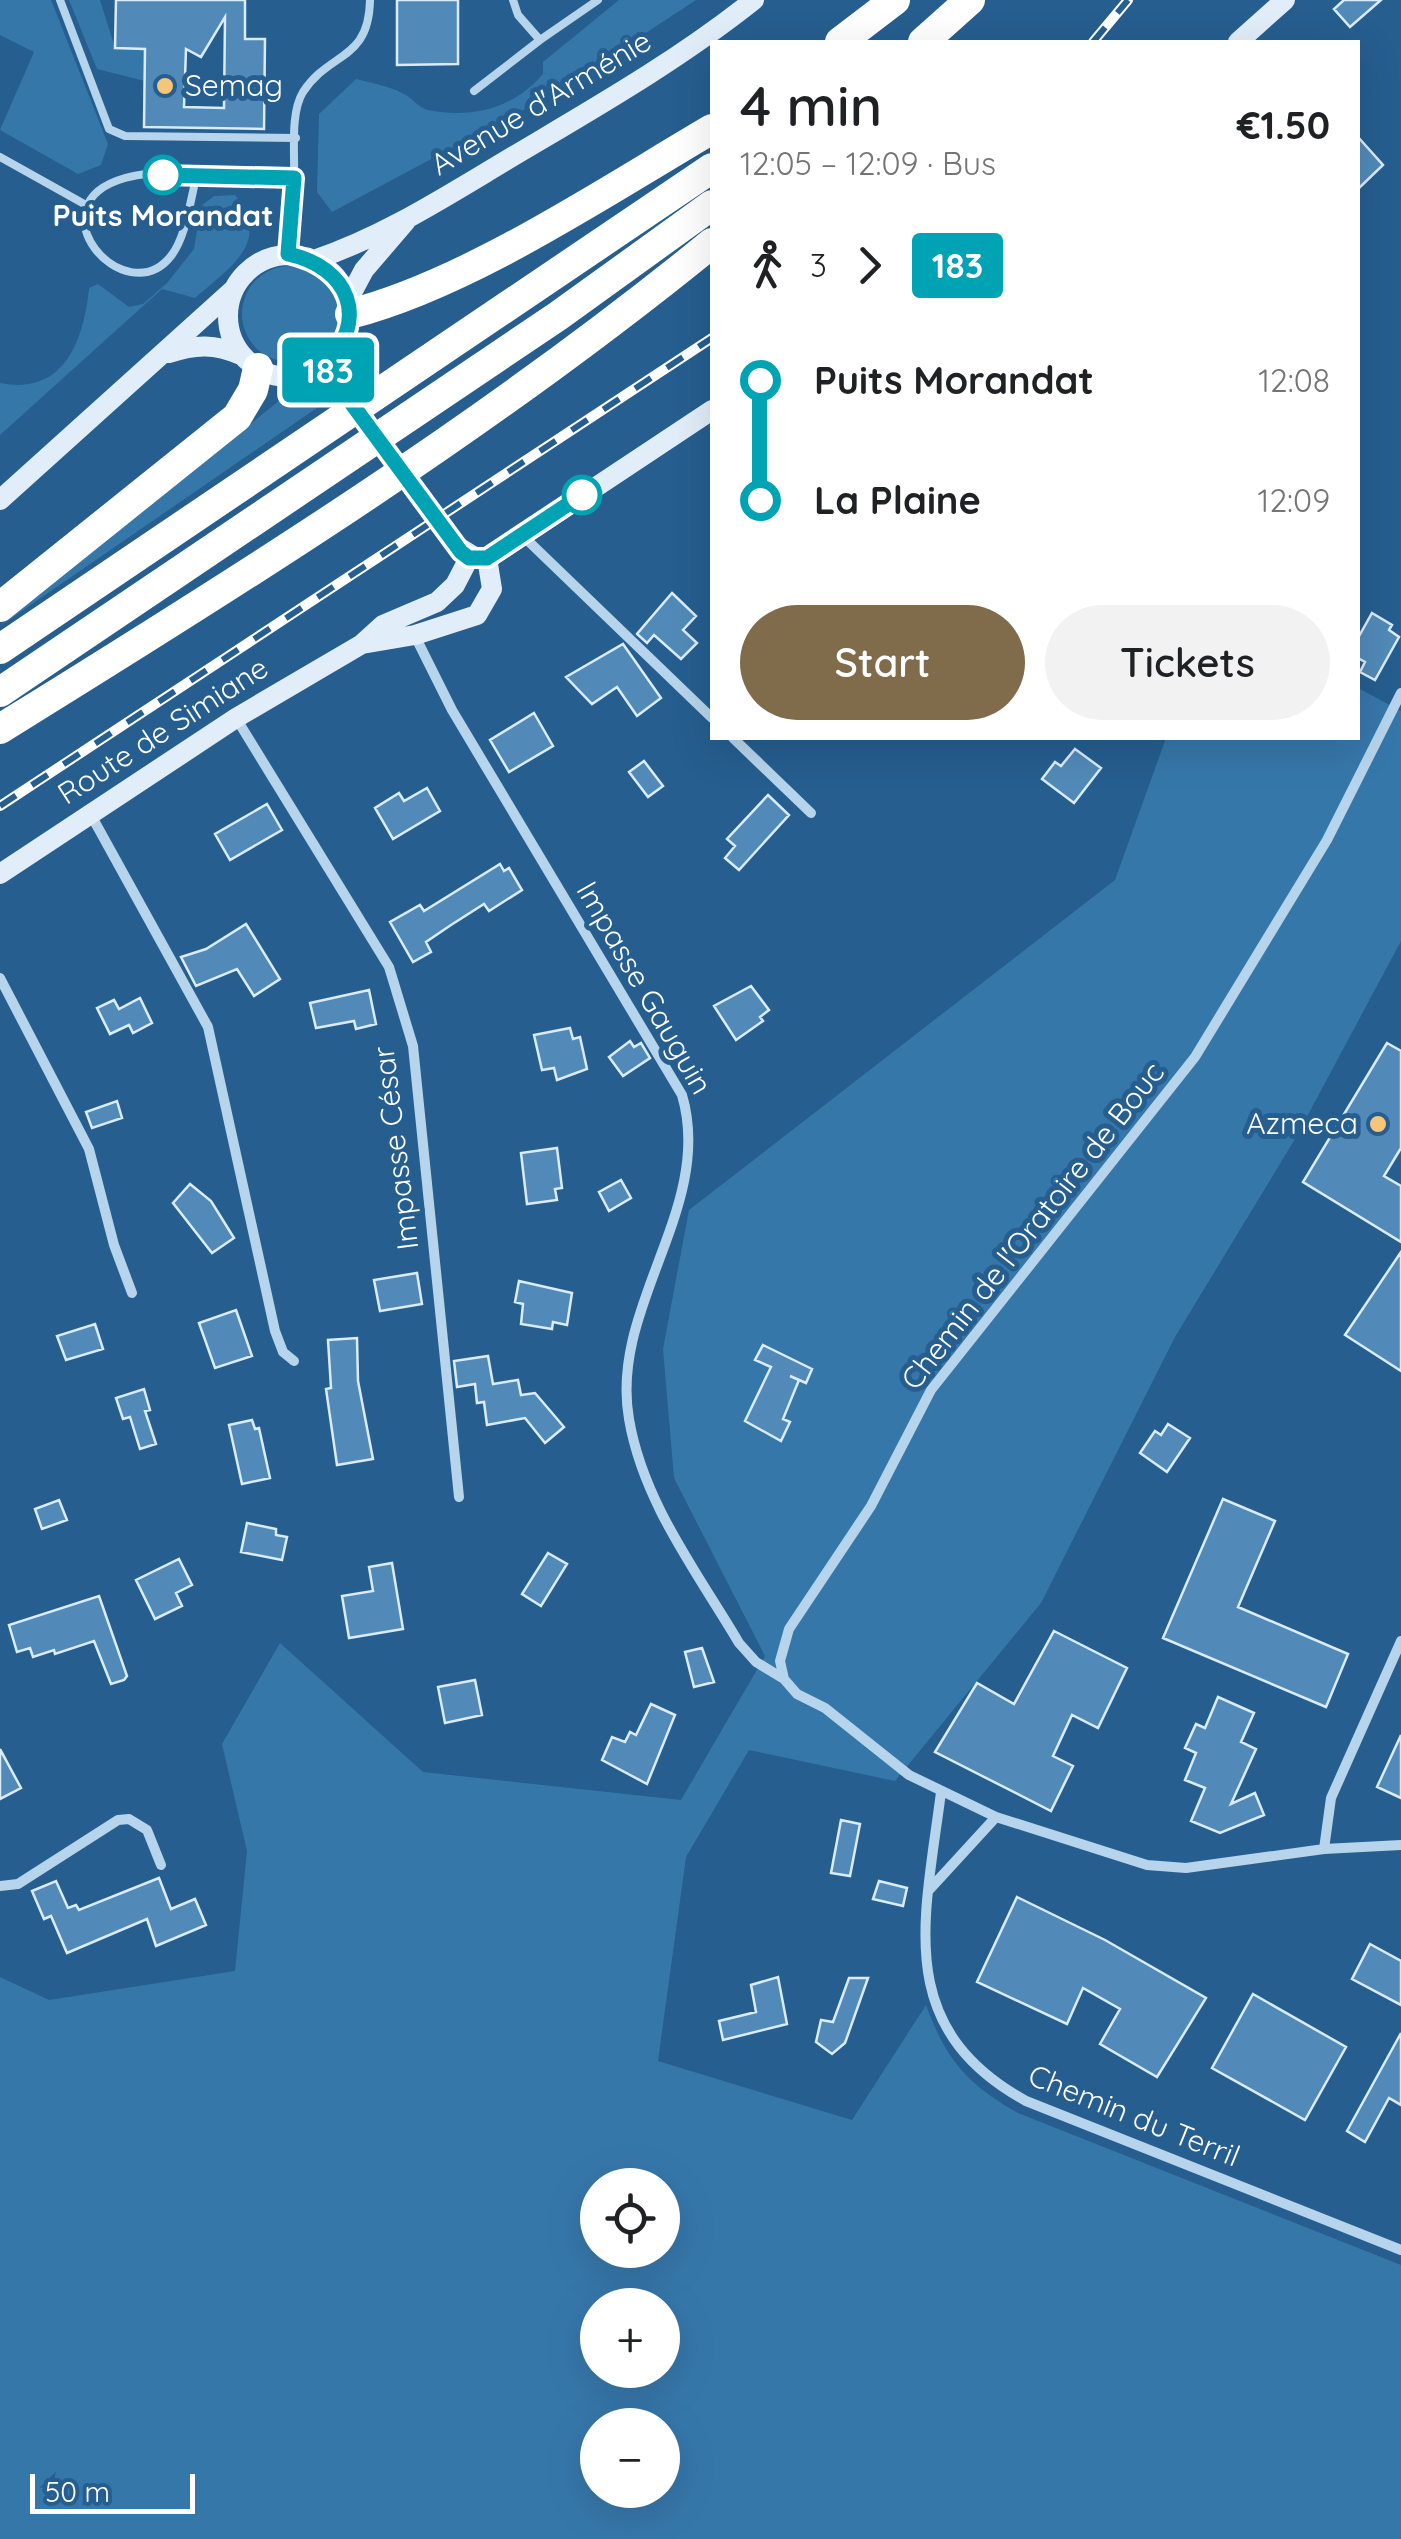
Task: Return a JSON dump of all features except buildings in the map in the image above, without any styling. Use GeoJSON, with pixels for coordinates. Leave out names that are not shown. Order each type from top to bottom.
{"type":"FeatureCollection","features":[{"type":"Feature","properties":{"kind":"highway"},"geometry":{"type":"LineString","coordinates":[[843,40],[895,0]]}},
{"type":"Feature","properties":{"kind":"highway"},"geometry":{"type":"LineString","coordinates":[[873,40],[921,0]]}},
{"type":"Feature","properties":{"kind":"highway"},"geometry":{"type":"LineString","coordinates":[[924,40],[970,0]]}},
{"type":"Feature","properties":{"kind":"highway"},"geometry":{"type":"LineString","coordinates":[[949,40],[988,0]]}},
{"type":"Feature","properties":{"kind":"highway"},"geometry":{"type":"LineString","coordinates":[[349,307],[398,302],[710,130]]}},
{"type":"Feature","properties":{"kind":"highway"},"geometry":{"type":"LineString","coordinates":[[0,648],[710,169]]}},
{"type":"Feature","properties":{"kind":"highway"},"geometry":{"type":"LineString","coordinates":[[0,692],[558,316],[710,206]]}},
{"type":"Feature","properties":{"kind":"highway"},"geometry":{"type":"LineString","coordinates":[[0,729],[157,632],[513,395],[710,245]]}},
{"type":"Feature","properties":{"kind":"highway"},"geometry":{"type":"LineString","coordinates":[[0,607],[236,417],[253,390],[249,362]]}},
{"type":"Feature","properties":{"kind":"street","name":"Avenue d'Arménie"},"geometry":{"type":"LineString","coordinates":[[314,260],[407,220],[636,83],[754,0]]}},
{"type":"Feature","properties":{"kind":"street"},"geometry":{"type":"LineString","coordinates":[[1240,40],[1285,0]]}},
{"type":"Feature","properties":{"kind":"street","name":"Avenue d'Arménie"},"geometry":{"type":"LineString","coordinates":[[349,307],[364,270],[407,220]]}},
{"type":"Feature","properties":{"kind":"street"},"geometry":{"type":"LineString","coordinates":[[0,500],[233,290],[246,272],[266,259],[288,254],[314,260],[335,276],[349,307],[338,352],[324,366],[291,376],[249,362],[220,346],[193,345],[162,355]]}},
{"type":"Feature","properties":{"kind":"street"},"geometry":{"type":"LineString","coordinates":[[233,290],[227,312],[230,335],[249,362]]}},
{"type":"Feature","properties":{"kind":"street"},"geometry":{"type":"LineString","coordinates":[[324,366],[399,472],[470,554],[522,535],[710,411]]}},
{"type":"Feature","properties":{"kind":"street"},"geometry":{"type":"LineString","coordinates":[[522,535],[710,716]]}},
{"type":"Feature","properties":{"kind":"street","name":"Route de Simiane"},"geometry":{"type":"LineString","coordinates":[[410,626],[455,586],[470,554]]}},
{"type":"Feature","properties":{"kind":"street","name":"Route de Simiane"},"geometry":{"type":"LineString","coordinates":[[0,874],[236,718],[362,644],[383,625],[468,621],[484,610],[492,589],[470,554]]}},
{"type":"Feature","properties":{"kind":"street","name":"Impasse Gauguin"},"geometry":{"type":"LineString","coordinates":[[410,626],[452,710],[682,1096],[690,1122],[688,1174],[630,1349],[628,1417],[642,1472],[739,1643],[756,1662],[784,1680]]}},
{"type":"Feature","properties":{"kind":"street","name":"Chemin de l'Oratoire de Bouc"},"geometry":{"type":"LineString","coordinates":[[784,1680],[780,1660],[789,1630],[872,1506],[931,1390],[1195,1057],[1318,856],[1401,693]]}},
{"type":"Feature","properties":{"kind":"street","name":"Impasse César"},"geometry":{"type":"LineString","coordinates":[[236,718],[389,967],[413,1046],[459,1497]]}},
{"type":"Feature","properties":{"kind":"street"},"geometry":{"type":"LineString","coordinates":[[734,740],[811,813]]}},
{"type":"Feature","properties":{"kind":"street"},"geometry":{"type":"LineString","coordinates":[[90,814],[208,1027],[275,1331],[284,1352],[294,1362]]}},
{"type":"Feature","properties":{"kind":"street"},"geometry":{"type":"LineString","coordinates":[[0,978],[89,1149],[132,1293]]}},
{"type":"Feature","properties":{"kind":"street"},"geometry":{"type":"LineString","coordinates":[[1324,1849],[1331,1798],[1401,1641]]}},
{"type":"Feature","properties":{"kind":"street"},"geometry":{"type":"LineString","coordinates":[[784,1680],[797,1694],[825,1708],[908,1775],[941,1792],[996,1817],[1147,1865],[1186,1868],[1324,1849],[1401,1845]]}},
{"type":"Feature","properties":{"kind":"street","name":"Chemin du Terril"},"geometry":{"type":"LineString","coordinates":[[941,1792],[922,1920],[936,2002],[952,2043],[989,2080],[1026,2101],[1401,2250]]}},
{"type":"Feature","properties":{"kind":"street"},"geometry":{"type":"LineString","coordinates":[[929,1891],[996,1817]]}},
{"type":"Feature","properties":{"kind":"street"},"geometry":{"type":"LineString","coordinates":[[0,1886],[18,1884],[118,1820],[129,1819],[147,1830],[161,1865]]}},
{"type":"Feature","properties":{"kind":"lane"},"geometry":{"type":"LineString","coordinates":[[60,0],[109,128],[125,136],[296,138]]}},
{"type":"Feature","properties":{"kind":"lane"},"geometry":{"type":"LineString","coordinates":[[288,254],[301,95],[315,77],[356,49],[366,33],[370,0]]}},
{"type":"Feature","properties":{"kind":"lane"},"geometry":{"type":"LineString","coordinates":[[513,0],[518,15],[540,40]]}},
{"type":"Feature","properties":{"kind":"lane"},"geometry":{"type":"LineString","coordinates":[[474,91],[598,0]]}},
{"type":"Feature","properties":{"kind":"lane"},"geometry":{"type":"LineString","coordinates":[[0,157],[86,205]]}},
{"type":"Feature","properties":{"kind":"lane"},"geometry":{"type":"LineString","coordinates":[[197,175],[180,240],[171,256],[154,269],[134,272],[102,259],[89,242],[84,223],[86,205],[104,187],[127,178],[197,175],[294,178]]}},
{"type":"Feature","properties":{"kind":"shaded area"},"geometry":{"type":"Polygon","coordinates":[[[0,0],[51,0],[108,144],[101,165],[78,174],[0,130],[34,52],[0,35],[0,0]]]}},
{"type":"Feature","properties":{"kind":"shaded area"},"geometry":{"type":"Polygon","coordinates":[[[69,0],[100,0],[115,48],[145,49],[145,81],[97,69],[69,0]]]}},
{"type":"Feature","properties":{"kind":"shaded area"},"geometry":{"type":"Polygon","coordinates":[[[619,0],[696,0],[553,94],[332,212],[317,192],[319,114],[356,79],[397,91],[428,110],[460,113],[491,108],[532,86],[543,74],[543,62],[619,0]]]}},
{"type":"Feature","properties":{"kind":"shaded area"},"geometry":{"type":"Polygon","coordinates":[[[235,195],[250,227],[248,240],[233,265],[195,298],[162,289],[0,435],[0,383],[22,385],[41,381],[67,360],[82,326],[89,288],[98,284],[129,307],[143,304],[167,283],[194,249],[201,206],[214,196],[235,195]]]}},
{"type":"Feature","properties":{"kind":"shaded area"},"geometry":{"type":"Polygon","coordinates":[[[290,266],[308,270],[324,280],[334,296],[338,314],[334,332],[324,348],[308,358],[290,362],[272,358],[256,348],[246,332],[242,314],[246,296],[256,280],[272,270],[290,266]]]}},
{"type":"Feature","properties":{"kind":"shaded area"},"geometry":{"type":"Polygon","coordinates":[[[317,388],[324,403],[0,626],[290,392],[317,388]]]}},
{"type":"Feature","properties":{"kind":"shaded area"},"geometry":{"type":"Polygon","coordinates":[[[1360,689],[1401,711],[1401,941],[1295,1139],[1175,1337],[1041,1603],[895,1781],[749,1750],[686,1857],[658,2061],[852,2120],[926,2005],[960,2069],[985,2092],[1018,2113],[1401,2265],[1401,2539],[0,2539],[0,1977],[49,2000],[235,1971],[247,1851],[222,1744],[280,1643],[423,1772],[681,1800],[765,1656],[674,1478],[663,1349],[689,1210],[1115,880],[1165,740],[1360,740],[1360,689]]]}},
{"type":"Feature","properties":{"kind":"railway"},"geometry":{"type":"LineString","coordinates":[[1095,40],[1128,0]]}},
{"type":"Feature","properties":{"kind":"railway"},"geometry":{"type":"LineString","coordinates":[[0,806],[710,339]]}},
{"type":"Feature","properties":{"kind":"bus line","name":"183"},"geometry":{"type":"LineString","coordinates":[[163,175],[294,178],[288,254],[314,260],[335,276],[348,300],[348,334],[324,366],[398,472],[461,552],[469,558],[487,558],[582,495]]}},
{"type":"Feature","properties":{"kind":"place","name":"Semag"},"geometry":{"type":"Point","coordinates":[165,86]}},
{"type":"Feature","properties":{"kind":"place","name":"Puits Morandat"},"geometry":{"type":"Point","coordinates":[163,175]}},
{"type":"Feature","properties":{"kind":"place","name":"Azmeca"},"geometry":{"type":"Point","coordinates":[1378,1124]}}]}
